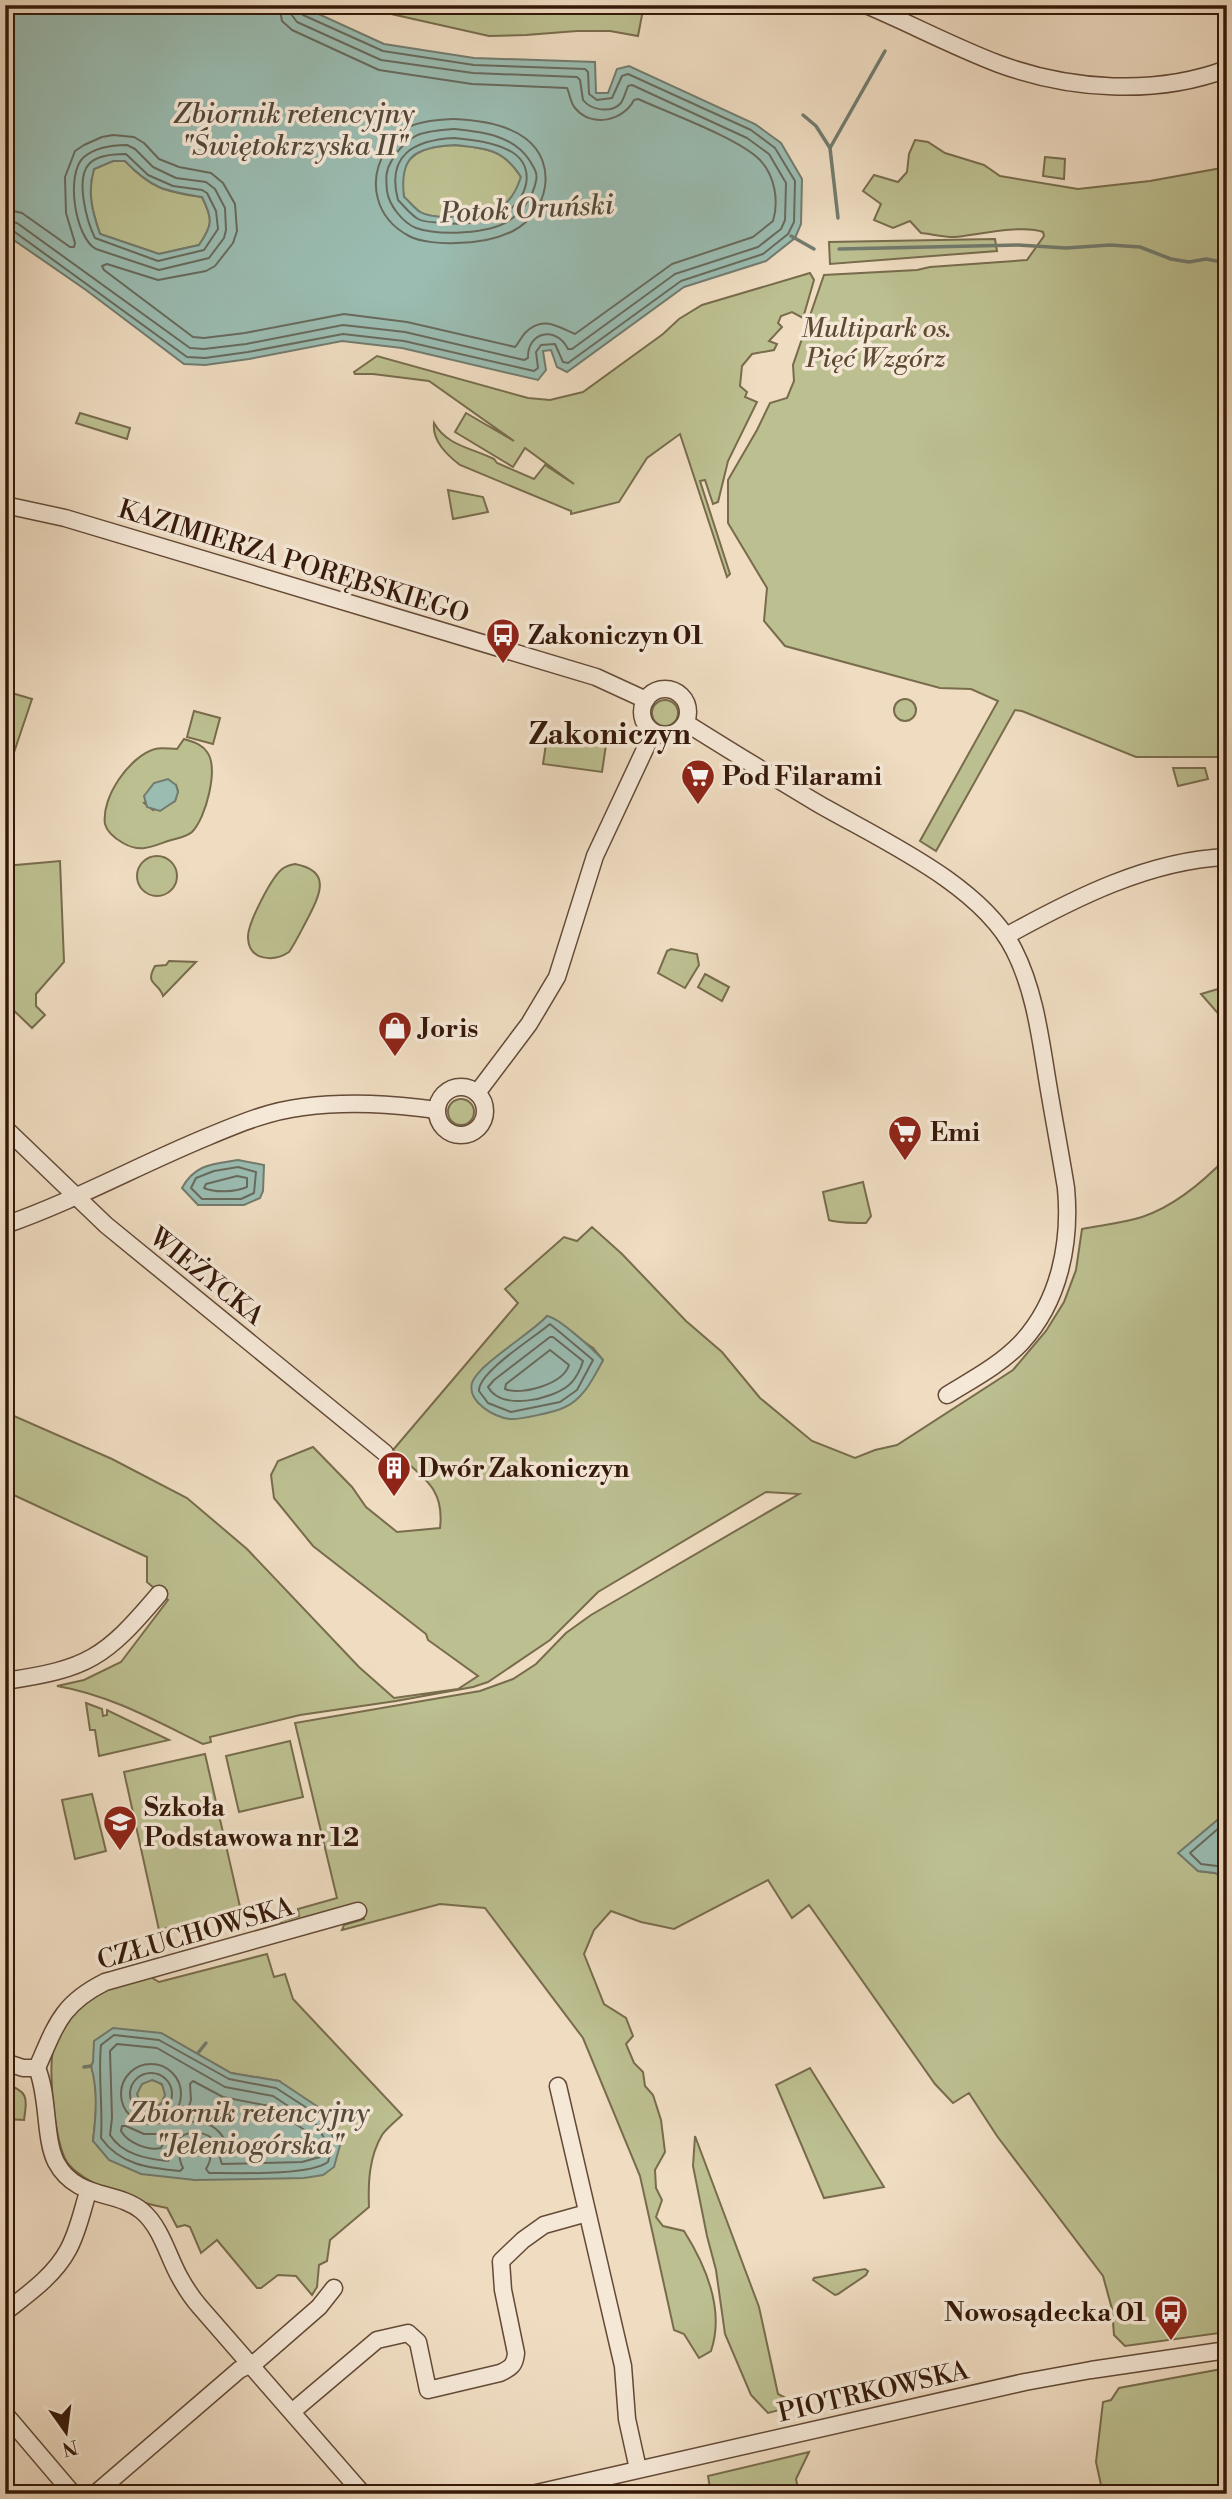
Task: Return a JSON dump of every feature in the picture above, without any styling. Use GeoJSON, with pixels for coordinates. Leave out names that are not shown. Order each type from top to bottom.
{"type":"FeatureCollection","features":[{"type":"Feature","properties":{"kind":"street"},"geometry":{"type":"LineString","coordinates":[[866,5],[998,64],[1047,78],[1108,86],[1138,85],[1188,80],[1227,69]]}},
{"type":"Feature","properties":{"kind":"street","name":"KAZIMIERZA PORĘBSKIEGO"},"geometry":{"type":"LineString","coordinates":[[5,505],[65,518],[596,677],[646,700]]}},
{"type":"Feature","properties":{"kind":"street"},"geometry":{"type":"LineString","coordinates":[[662,690],[674,691],[687,704],[686,723],[675,733],[660,735],[653,732],[642,713],[646,700],[662,690]]}},
{"type":"Feature","properties":{"kind":"street"},"geometry":{"type":"LineString","coordinates":[[686,723],[942,877],[975,901],[1006,936],[1020,962],[1031,996],[1044,1058],[1066,1188],[1069,1215],[1066,1247],[1053,1291],[1028,1334],[994,1366],[947,1395]]}},
{"type":"Feature","properties":{"kind":"street"},"geometry":{"type":"LineString","coordinates":[[477,1093],[529,1024],[557,977],[595,856],[653,732]]}},
{"type":"Feature","properties":{"kind":"street"},"geometry":{"type":"LineString","coordinates":[[1006,936],[1124,879],[1193,860],[1227,857]]}},
{"type":"Feature","properties":{"kind":"street"},"geometry":{"type":"LineString","coordinates":[[467,1088],[477,1093],[485,1113],[477,1129],[469,1134],[450,1133],[438,1119],[437,1110],[440,1100],[447,1092],[467,1088]]}},
{"type":"Feature","properties":{"kind":"street"},"geometry":{"type":"LineString","coordinates":[[5,1225],[76,1196],[155,1158],[245,1121],[277,1112],[352,1102],[437,1110]]}},
{"type":"Feature","properties":{"kind":"street","name":"WIEŻYCKA"},"geometry":{"type":"LineString","coordinates":[[5,1128],[144,1256],[385,1453]]}},
{"type":"Feature","properties":{"kind":"street"},"geometry":{"type":"LineString","coordinates":[[5,1681],[58,1672],[77,1667],[93,1658],[122,1637],[159,1594]]}},
{"type":"Feature","properties":{"kind":"street","name":"CZŁUCHOWSKA"},"geometry":{"type":"LineString","coordinates":[[37,2068],[59,2019],[69,2005],[105,1982],[358,1911]]}},
{"type":"Feature","properties":{"kind":"street"},"geometry":{"type":"LineString","coordinates":[[5,2062],[23,2068],[37,2068],[42,2081],[55,2161],[62,2172],[88,2192],[142,2210],[155,2227],[179,2277],[191,2295],[363,2494]]}},
{"type":"Feature","properties":{"kind":"street"},"geometry":{"type":"LineString","coordinates":[[558,2086],[623,2366],[627,2419],[638,2469]]}},
{"type":"Feature","properties":{"kind":"street"},"geometry":{"type":"LineString","coordinates":[[5,2312],[50,2274],[62,2259],[76,2232],[88,2192]]}},
{"type":"Feature","properties":{"kind":"street"},"geometry":{"type":"LineString","coordinates":[[293,2411],[377,2340],[408,2333],[418,2342],[428,2390],[511,2368],[515,2362],[501,2261],[544,2225],[587,2213]]}},
{"type":"Feature","properties":{"kind":"street"},"geometry":{"type":"LineString","coordinates":[[95,2494],[239,2370],[251,2364],[319,2307],[334,2288]]}},
{"type":"Feature","properties":{"kind":"street","name":"PIOTRKOWSKA"},"geometry":{"type":"LineString","coordinates":[[532,2494],[1025,2382],[1135,2362],[1227,2350]]}},
{"type":"Feature","properties":{"kind":"street"},"geometry":{"type":"LineString","coordinates":[[5,2414],[73,2494]]}},
{"type":"Feature","properties":{"kind":"green space"},"geometry":{"type":"Polygon","coordinates":[[[362,5],[640,5],[642,15],[638,36],[610,31],[577,31],[489,36],[369,9],[362,5]]]}},
{"type":"Feature","properties":{"kind":"green space","name":"Multipark os. Pięć Wzgórz"},"geometry":{"type":"Polygon","coordinates":[[[915,140],[928,142],[945,153],[984,165],[1000,176],[1078,189],[1150,181],[1227,167],[1227,757],[1136,757],[1015,710],[936,851],[920,841],[998,701],[971,689],[940,688],[785,646],[764,621],[767,588],[728,523],[728,480],[770,403],[787,398],[794,381],[793,365],[824,275],[1027,260],[1044,236],[1043,232],[1024,229],[946,237],[921,233],[910,221],[893,228],[874,220],[881,204],[863,191],[874,175],[898,182],[907,172],[909,154],[915,140]]]}},
{"type":"Feature","properties":{"kind":"green space"},"geometry":{"type":"Polygon","coordinates":[[[455,145],[493,152],[514,168],[521,177],[508,202],[493,211],[472,216],[448,217],[420,212],[404,197],[401,176],[411,159],[423,150],[455,145]]]}},
{"type":"Feature","properties":{"kind":"green space"},"geometry":{"type":"Polygon","coordinates":[[[1045,157],[1065,159],[1064,179],[1043,176],[1045,157]]]}},
{"type":"Feature","properties":{"kind":"green space"},"geometry":{"type":"Polygon","coordinates":[[[113,161],[125,161],[159,187],[202,197],[210,222],[199,245],[159,254],[100,234],[91,202],[92,177],[94,169],[113,161]]]}},
{"type":"Feature","properties":{"kind":"green space"},"geometry":{"type":"Polygon","coordinates":[[[995,239],[997,251],[830,264],[829,242],[995,239]]]}},
{"type":"Feature","properties":{"kind":"green space"},"geometry":{"type":"Polygon","coordinates":[[[810,273],[814,280],[803,318],[792,312],[781,316],[778,323],[782,327],[769,341],[777,344],[774,350],[752,354],[742,366],[740,386],[747,392],[745,397],[757,402],[728,461],[718,502],[713,504],[705,480],[700,481],[730,574],[727,577],[680,434],[647,458],[619,502],[571,514],[571,511],[460,465],[450,457],[435,436],[434,423],[439,431],[453,442],[494,459],[497,463],[534,479],[545,465],[574,484],[525,448],[513,467],[455,432],[466,413],[514,441],[429,381],[354,372],[377,356],[528,398],[550,400],[583,392],[663,334],[679,319],[702,305],[810,273]]]}},
{"type":"Feature","properties":{"kind":"green space"},"geometry":{"type":"Polygon","coordinates":[[[80,413],[130,428],[127,439],[76,423],[80,413]]]}},
{"type":"Feature","properties":{"kind":"green space"},"geometry":{"type":"Polygon","coordinates":[[[448,490],[483,497],[488,512],[453,519],[448,490]]]}},
{"type":"Feature","properties":{"kind":"green space"},"geometry":{"type":"Polygon","coordinates":[[[5,691],[32,699],[7,773],[5,773],[5,691]]]}},
{"type":"Feature","properties":{"kind":"green space"},"geometry":{"type":"Polygon","coordinates":[[[905,699],[913,702],[916,710],[913,718],[905,721],[897,718],[894,710],[897,702],[905,699]]]}},
{"type":"Feature","properties":{"kind":"green space"},"geometry":{"type":"Polygon","coordinates":[[[665,700],[674,704],[678,713],[674,722],[665,726],[656,722],[652,713],[656,704],[665,700]]]}},
{"type":"Feature","properties":{"kind":"green space"},"geometry":{"type":"Polygon","coordinates":[[[194,711],[220,718],[213,744],[187,737],[194,711]]]}},
{"type":"Feature","properties":{"kind":"green space"},"geometry":{"type":"Polygon","coordinates":[[[547,737],[606,745],[602,772],[543,764],[547,737]]]}},
{"type":"Feature","properties":{"kind":"green space"},"geometry":{"type":"Polygon","coordinates":[[[184,739],[203,747],[210,759],[212,769],[209,793],[197,825],[186,836],[151,847],[135,848],[123,843],[105,824],[105,813],[112,790],[127,769],[146,753],[157,748],[177,749],[184,739]],[[176,785],[144,803],[153,810],[175,801],[178,791],[176,785]]]}},
{"type":"Feature","properties":{"kind":"green space"},"geometry":{"type":"Polygon","coordinates":[[[1173,768],[1205,768],[1208,779],[1178,786],[1173,768]]]}},
{"type":"Feature","properties":{"kind":"green space"},"geometry":{"type":"Polygon","coordinates":[[[157,856],[171,862],[177,876],[171,890],[157,896],[143,890],[137,876],[143,862],[157,856]]]}},
{"type":"Feature","properties":{"kind":"green space"},"geometry":{"type":"Polygon","coordinates":[[[60,861],[64,962],[36,994],[36,1006],[45,1015],[32,1028],[5,1002],[5,866],[60,861]]]}},
{"type":"Feature","properties":{"kind":"green space"},"geometry":{"type":"Polygon","coordinates":[[[295,864],[307,867],[319,878],[316,900],[289,952],[270,958],[257,955],[249,946],[251,923],[271,882],[284,868],[295,864]]]}},
{"type":"Feature","properties":{"kind":"green space"},"geometry":{"type":"Polygon","coordinates":[[[671,949],[697,954],[699,965],[685,988],[658,973],[667,951],[671,949]]]}},
{"type":"Feature","properties":{"kind":"green space"},"geometry":{"type":"Polygon","coordinates":[[[169,961],[196,962],[163,996],[151,977],[155,966],[166,965],[169,961]]]}},
{"type":"Feature","properties":{"kind":"green space"},"geometry":{"type":"Polygon","coordinates":[[[705,974],[729,987],[722,1001],[698,987],[705,974]]]}},
{"type":"Feature","properties":{"kind":"green space"},"geometry":{"type":"Polygon","coordinates":[[[1218,989],[1226,997],[1227,1019],[1223,1019],[1201,994],[1218,989]]]}},
{"type":"Feature","properties":{"kind":"green space"},"geometry":{"type":"Polygon","coordinates":[[[461,1099],[470,1103],[474,1112],[470,1121],[461,1125],[452,1121],[448,1112],[452,1103],[461,1099]]]}},
{"type":"Feature","properties":{"kind":"green space"},"geometry":{"type":"Polygon","coordinates":[[[1227,1157],[1227,1812],[1179,1853],[1198,1871],[1215,1873],[1227,1880],[1227,2332],[1125,2346],[1114,2335],[1112,2309],[1103,2276],[997,2136],[969,2093],[953,2103],[935,2084],[809,1905],[792,1918],[768,1880],[674,1929],[641,1922],[611,1911],[594,1930],[584,1954],[604,2004],[626,2018],[633,2036],[626,2044],[634,2063],[643,2072],[645,2086],[653,2095],[661,2120],[665,2152],[655,2170],[656,2188],[662,2200],[656,2217],[663,2226],[684,2231],[711,2289],[716,2320],[715,2336],[711,2351],[699,2358],[684,2334],[674,2330],[640,2176],[583,2038],[485,1908],[440,1904],[342,1930],[344,1925],[364,1919],[360,1904],[287,1924],[279,1921],[299,1916],[298,1909],[337,1898],[295,1723],[480,1691],[513,1679],[536,1664],[566,1633],[591,1615],[799,1494],[766,1492],[598,1592],[550,1640],[488,1682],[473,1687],[396,1701],[300,1715],[210,1737],[211,1742],[203,1744],[114,1702],[57,1686],[84,1680],[121,1662],[168,1600],[147,1582],[147,1557],[5,1491],[5,1412],[112,1459],[187,1498],[247,1549],[359,1667],[394,1698],[458,1689],[478,1676],[428,1640],[426,1634],[313,1546],[274,1498],[271,1475],[278,1461],[313,1447],[352,1487],[366,1507],[397,1532],[440,1528],[441,1514],[435,1492],[421,1475],[393,1450],[518,1303],[505,1289],[564,1237],[577,1241],[592,1227],[622,1254],[686,1321],[722,1352],[760,1398],[812,1441],[855,1458],[897,1445],[1013,1370],[1046,1331],[1064,1302],[1076,1270],[1082,1229],[1127,1221],[1154,1212],[1199,1184],[1227,1157]],[[547,1316],[537,1327],[483,1368],[511,1419],[556,1409],[576,1399],[585,1390],[603,1360],[593,1348],[547,1316]]]}},
{"type":"Feature","properties":{"kind":"green space"},"geometry":{"type":"Polygon","coordinates":[[[863,1182],[871,1216],[866,1223],[829,1220],[823,1192],[863,1182]]]}},
{"type":"Feature","properties":{"kind":"green space"},"geometry":{"type":"Polygon","coordinates":[[[86,1703],[102,1709],[103,1716],[107,1715],[107,1710],[169,1740],[99,1756],[95,1730],[90,1730],[86,1703]]]}},
{"type":"Feature","properties":{"kind":"green space"},"geometry":{"type":"Polygon","coordinates":[[[290,1741],[303,1797],[239,1812],[226,1756],[290,1741]]]}},
{"type":"Feature","properties":{"kind":"green space"},"geometry":{"type":"Polygon","coordinates":[[[205,1754],[241,1911],[159,1930],[124,1772],[205,1754]]]}},
{"type":"Feature","properties":{"kind":"green space"},"geometry":{"type":"Polygon","coordinates":[[[92,1794],[106,1851],[75,1859],[62,1800],[92,1794]]]}},
{"type":"Feature","properties":{"kind":"green space"},"geometry":{"type":"Polygon","coordinates":[[[267,1954],[274,1977],[285,1974],[293,1999],[402,2115],[382,2135],[374,2152],[369,2179],[369,2207],[330,2240],[327,2261],[319,2265],[317,2287],[312,2295],[296,2276],[278,2275],[261,2288],[257,2288],[217,2240],[201,2253],[190,2227],[177,2227],[167,2208],[129,2198],[102,2187],[79,2174],[65,2158],[57,2129],[51,2076],[53,2051],[61,2030],[79,2007],[99,1993],[149,1976],[159,1982],[267,1954]],[[161,2033],[93,2062],[91,2066],[96,2103],[93,2141],[195,2180],[279,2081],[231,2073],[161,2033]]]}},
{"type":"Feature","properties":{"kind":"green space"},"geometry":{"type":"Polygon","coordinates":[[[810,2068],[884,2187],[824,2198],[776,2085],[810,2068]]]}},
{"type":"Feature","properties":{"kind":"green space"},"geometry":{"type":"Polygon","coordinates":[[[151,2080],[161,2084],[165,2094],[161,2104],[151,2108],[141,2104],[137,2094],[141,2084],[151,2080]]]}},
{"type":"Feature","properties":{"kind":"green space"},"geometry":{"type":"Polygon","coordinates":[[[5,2084],[19,2089],[25,2096],[24,2120],[5,2119],[5,2084]]]}},
{"type":"Feature","properties":{"kind":"green space"},"geometry":{"type":"Polygon","coordinates":[[[695,2136],[759,2307],[778,2394],[799,2405],[768,2413],[751,2395],[725,2334],[716,2270],[693,2166],[695,2136]]]}},
{"type":"Feature","properties":{"kind":"green space"},"geometry":{"type":"Polygon","coordinates":[[[865,2269],[868,2271],[866,2275],[835,2295],[813,2280],[814,2278],[865,2269]]]}},
{"type":"Feature","properties":{"kind":"green space"},"geometry":{"type":"Polygon","coordinates":[[[1227,2368],[1227,2494],[1103,2494],[1096,2462],[1103,2402],[1111,2400],[1119,2388],[1227,2368]]]}},
{"type":"Feature","properties":{"kind":"green space"},"geometry":{"type":"Polygon","coordinates":[[[809,2452],[796,2479],[799,2494],[711,2494],[708,2476],[809,2452]]]}},
{"type":"Feature","properties":{"kind":"water","name":"Zbiornik retencyjny \"Świętokrzyska II\""},"geometry":{"type":"Polygon","coordinates":[[[5,5],[299,5],[384,44],[474,58],[595,62],[596,93],[608,93],[617,69],[629,66],[755,124],[781,143],[802,179],[801,224],[795,238],[766,261],[684,287],[567,372],[557,367],[551,350],[543,351],[546,370],[538,380],[402,348],[342,341],[249,359],[205,365],[184,364],[86,290],[5,234],[5,5]],[[455,145],[430,148],[413,156],[404,171],[404,197],[420,212],[448,217],[493,211],[504,205],[518,186],[521,177],[515,168],[501,155],[476,147],[455,145]],[[113,161],[94,169],[92,177],[91,202],[100,234],[159,254],[199,245],[210,222],[202,197],[160,187],[143,178],[125,161],[113,161]]]}},
{"type":"Feature","properties":{"kind":"water"},"geometry":{"type":"Polygon","coordinates":[[[168,779],[176,785],[178,792],[175,801],[160,811],[147,807],[144,796],[154,783],[168,779]]]}},
{"type":"Feature","properties":{"kind":"water"},"geometry":{"type":"Polygon","coordinates":[[[238,1160],[264,1165],[263,1191],[260,1198],[244,1205],[198,1205],[182,1188],[193,1174],[205,1166],[238,1160]]]}},
{"type":"Feature","properties":{"kind":"water"},"geometry":{"type":"Polygon","coordinates":[[[547,1316],[567,1328],[603,1360],[591,1381],[576,1400],[559,1410],[514,1419],[490,1412],[474,1396],[472,1383],[476,1376],[494,1358],[547,1316]]]}},
{"type":"Feature","properties":{"kind":"water"},"geometry":{"type":"Polygon","coordinates":[[[1227,1812],[1227,1880],[1215,1873],[1198,1871],[1178,1853],[1227,1812]]]}},
{"type":"Feature","properties":{"kind":"water","name":"Zbiornik retencyjny \"Jeleniogórska\""},"geometry":{"type":"Polygon","coordinates":[[[113,2028],[161,2033],[231,2073],[279,2081],[330,2115],[342,2138],[334,2167],[323,2175],[304,2178],[195,2180],[141,2174],[109,2160],[93,2141],[96,2093],[91,2066],[94,2041],[113,2028]],[[152,2080],[142,2084],[137,2094],[141,2104],[151,2108],[161,2104],[165,2095],[162,2084],[152,2080]]]}},
{"type":"Feature","properties":{"kind":"waterway"},"geometry":{"type":"LineString","coordinates":[[830,148],[885,51]]}},
{"type":"Feature","properties":{"kind":"waterway"},"geometry":{"type":"LineString","coordinates":[[803,115],[816,126],[830,148],[838,218]]}},
{"type":"Feature","properties":{"kind":"waterway","name":"Potok Oruński"},"geometry":{"type":"LineString","coordinates":[[791,236],[814,249]]}},
{"type":"Feature","properties":{"kind":"waterway","name":"Potok Oruński"},"geometry":{"type":"LineString","coordinates":[[839,249],[1018,245],[1066,248],[1110,245],[1140,247],[1171,259],[1189,262],[1206,259],[1227,263]]}},
{"type":"Feature","properties":{"kind":"waterway"},"geometry":{"type":"LineString","coordinates":[[198,2053],[206,2043]]}},
{"type":"Feature","properties":{"kind":"waterway"},"geometry":{"type":"LineString","coordinates":[[84,2067],[91,2066]]}},
{"type":"Feature","properties":{"kind":"place","name":"Zakoniczyn 01"},"geometry":{"type":"Point","coordinates":[503,665]}},
{"type":"Feature","properties":{"kind":"place","name":"Pod Filarami"},"geometry":{"type":"Point","coordinates":[698,806]}},
{"type":"Feature","properties":{"kind":"place","name":"Joris"},"geometry":{"type":"Point","coordinates":[395,1058]}},
{"type":"Feature","properties":{"kind":"place","name":"Emi"},"geometry":{"type":"Point","coordinates":[905,1162]}},
{"type":"Feature","properties":{"kind":"place","name":"Dwór Zakoniczyn"},"geometry":{"type":"Point","coordinates":[394,1498]}},
{"type":"Feature","properties":{"kind":"place","name":"Szkoła Podstawowa nr 12"},"geometry":{"type":"Point","coordinates":[120,1852]}},
{"type":"Feature","properties":{"kind":"place","name":"Nowosądecka 01"},"geometry":{"type":"Point","coordinates":[1171,2342]}},
{"type":"Feature","properties":{"kind":"district","name":"Zakoniczyn"},"geometry":{"type":"Point","coordinates":[610,734]}}]}
